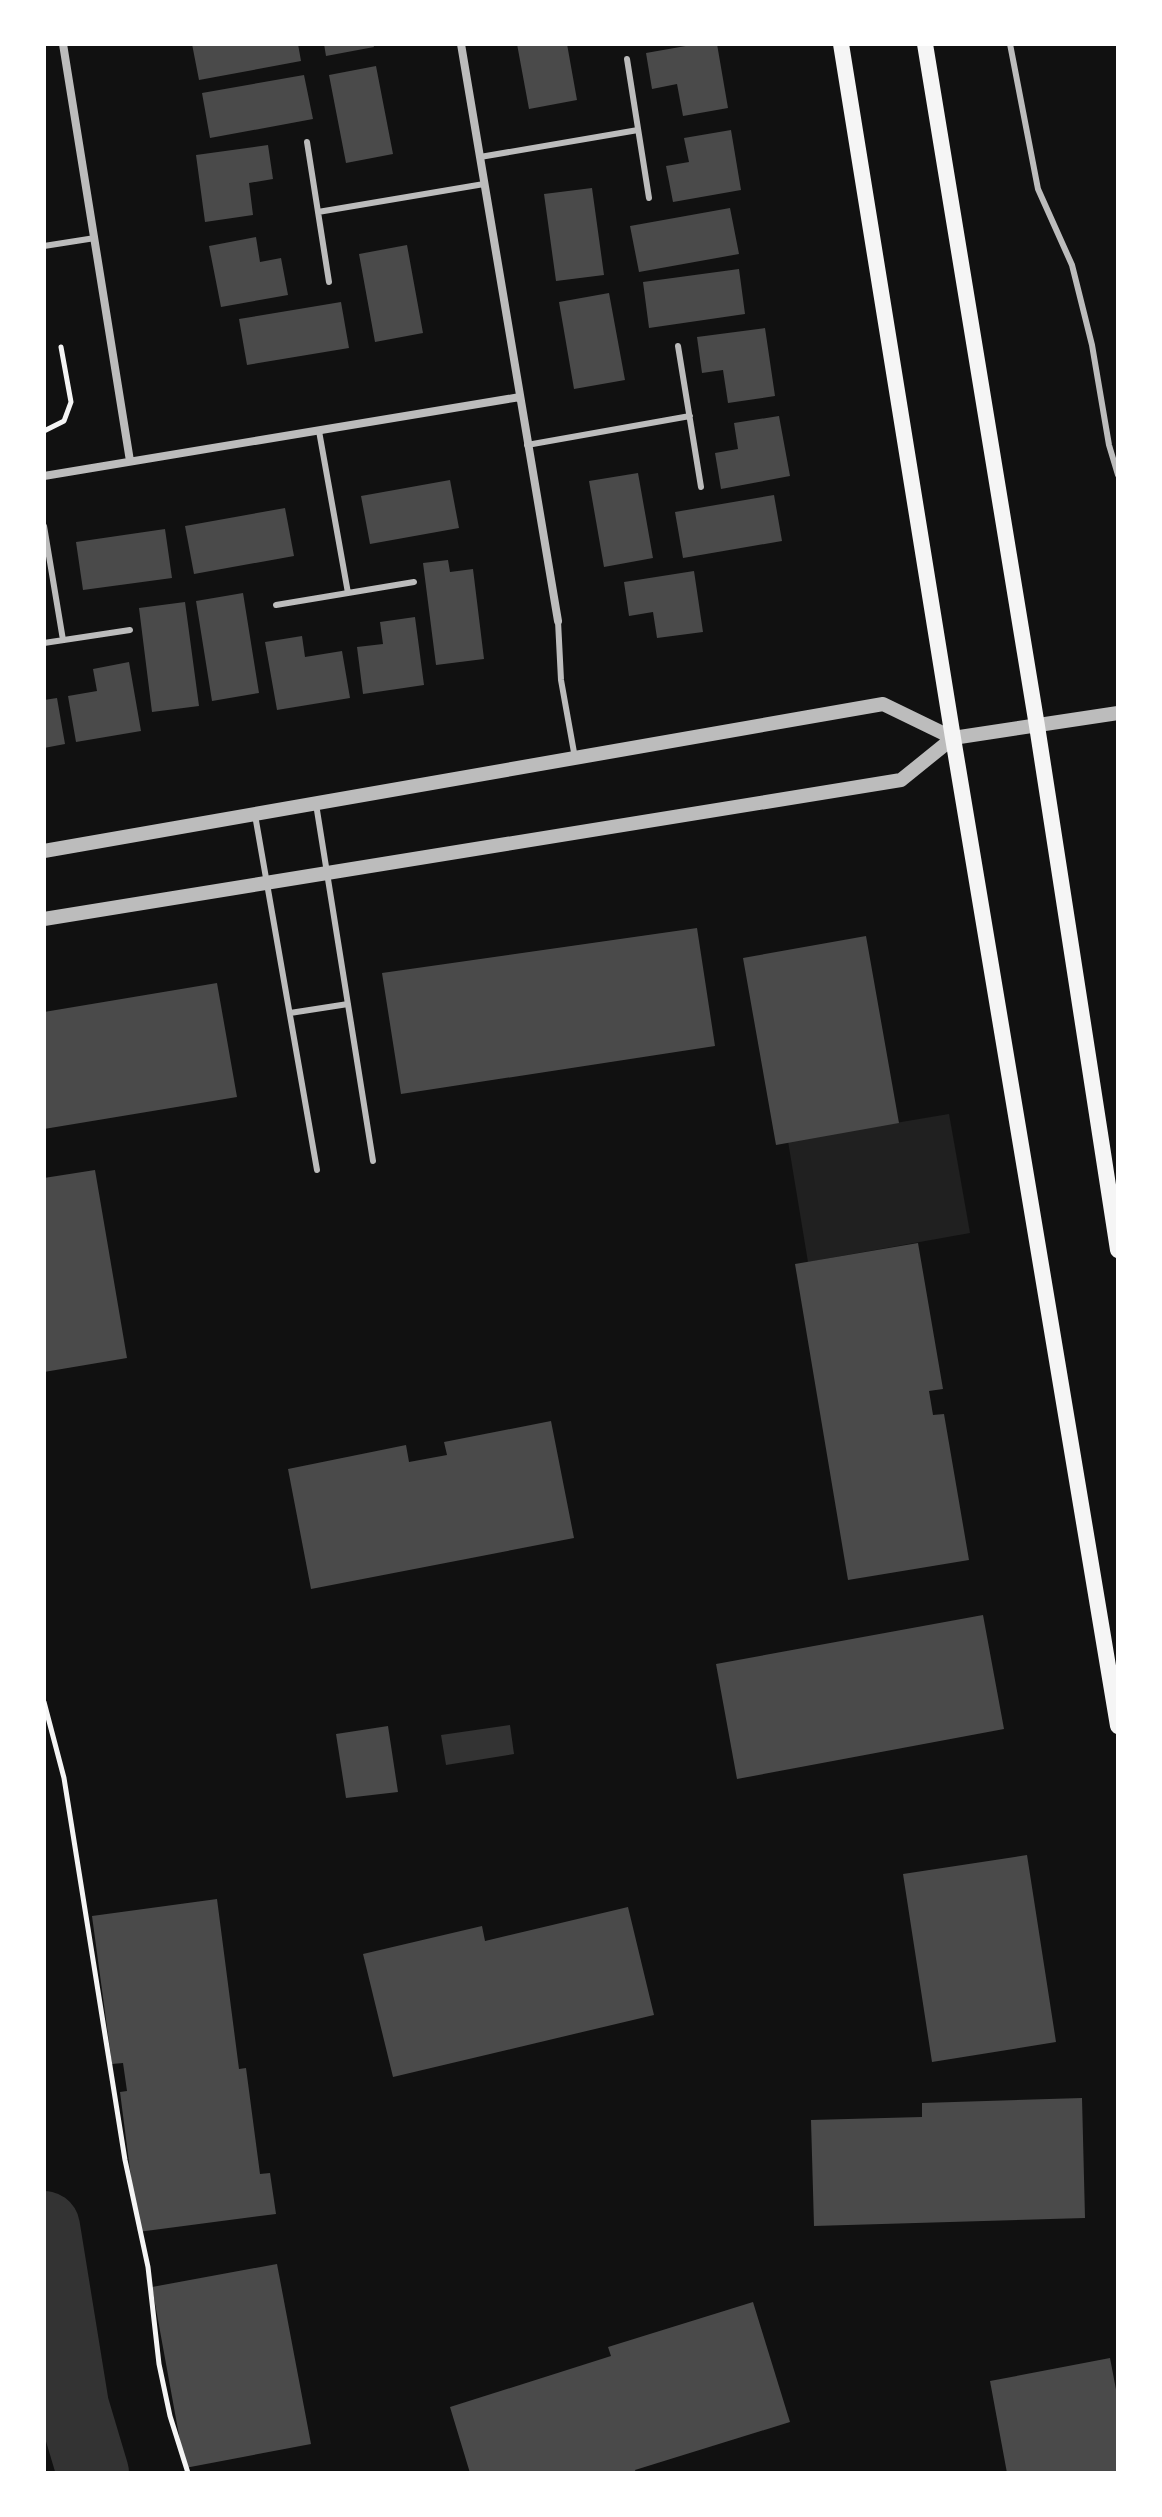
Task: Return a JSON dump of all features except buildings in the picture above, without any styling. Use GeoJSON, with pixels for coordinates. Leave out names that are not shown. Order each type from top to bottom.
{"type":"FeatureCollection","features":[{"type":"Feature","properties":{"kind":"main road"},"geometry":{"type":"LineString","coordinates":[[841,44],[1118,1726]]}},
{"type":"Feature","properties":{"kind":"main road"},"geometry":{"type":"LineString","coordinates":[[925,44],[1114,1203],[1118,1250]]}},
{"type":"Feature","properties":{"kind":"street"},"geometry":{"type":"LineString","coordinates":[[63,44],[130,461]]}},
{"type":"Feature","properties":{"kind":"street"},"geometry":{"type":"LineString","coordinates":[[461,44],[558,621]]}},
{"type":"Feature","properties":{"kind":"street"},"geometry":{"type":"LineString","coordinates":[[44,476],[520,397]]}},
{"type":"Feature","properties":{"kind":"street"},"geometry":{"type":"LineString","coordinates":[[44,851],[883,704],[953,738]]}},
{"type":"Feature","properties":{"kind":"street"},"geometry":{"type":"LineString","coordinates":[[44,919],[901,780],[953,738],[1118,713]]}},
{"type":"Feature","properties":{"kind":"lane"},"geometry":{"type":"LineString","coordinates":[[1010,44],[1038,189],[1072,265],[1092,345],[1109,445],[1118,475]]}},
{"type":"Feature","properties":{"kind":"lane"},"geometry":{"type":"LineString","coordinates":[[627,59],[649,198]]}},
{"type":"Feature","properties":{"kind":"lane"},"geometry":{"type":"LineString","coordinates":[[480,157],[638,130]]}},
{"type":"Feature","properties":{"kind":"lane"},"geometry":{"type":"LineString","coordinates":[[307,142],[329,282]]}},
{"type":"Feature","properties":{"kind":"lane"},"geometry":{"type":"LineString","coordinates":[[318,212],[484,184]]}},
{"type":"Feature","properties":{"kind":"lane"},"geometry":{"type":"LineString","coordinates":[[44,246],[95,238]]}},
{"type":"Feature","properties":{"kind":"lane"},"geometry":{"type":"LineString","coordinates":[[678,346],[701,487]]}},
{"type":"Feature","properties":{"kind":"lane"},"geometry":{"type":"LineString","coordinates":[[527,445],[690,416]]}},
{"type":"Feature","properties":{"kind":"lane"},"geometry":{"type":"LineString","coordinates":[[319,431],[348,593]]}},
{"type":"Feature","properties":{"kind":"lane"},"geometry":{"type":"LineString","coordinates":[[44,526],[63,640]]}},
{"type":"Feature","properties":{"kind":"lane"},"geometry":{"type":"LineString","coordinates":[[276,605],[414,582]]}},
{"type":"Feature","properties":{"kind":"lane"},"geometry":{"type":"LineString","coordinates":[[558,621],[561,680],[575,758]]}},
{"type":"Feature","properties":{"kind":"lane"},"geometry":{"type":"LineString","coordinates":[[44,643],[130,630]]}},
{"type":"Feature","properties":{"kind":"lane"},"geometry":{"type":"LineString","coordinates":[[316,804],[373,1161]]}},
{"type":"Feature","properties":{"kind":"lane"},"geometry":{"type":"LineString","coordinates":[[255,815],[317,1170]]}},
{"type":"Feature","properties":{"kind":"lane"},"geometry":{"type":"LineString","coordinates":[[290,1013],[348,1004]]}},
{"type":"Feature","properties":{"kind":"path"},"geometry":{"type":"LineString","coordinates":[[44,431],[64,421],[71,402],[61,347]]}},
{"type":"Feature","properties":{"kind":"path"},"geometry":{"type":"LineString","coordinates":[[44,1702],[64,1778],[125,2160],[148,2267],[159,2364],[170,2416],[188,2473]]}},
{"type":"Feature","properties":{"kind":"shaded area"},"geometry":{"type":"Polygon","coordinates":[[[949,1114],[970,1233],[808,1262],[788,1141],[949,1114]]]}},
{"type":"Feature","properties":{"kind":"shaded area"},"geometry":{"type":"Polygon","coordinates":[[[510,1725],[514,1754],[446,1765],[441,1735],[510,1725]]]}},
{"type":"Feature","properties":{"kind":"waterway"},"geometry":{"type":"LineString","coordinates":[[44,2227],[73,2406],[93,2473]]}}]}
